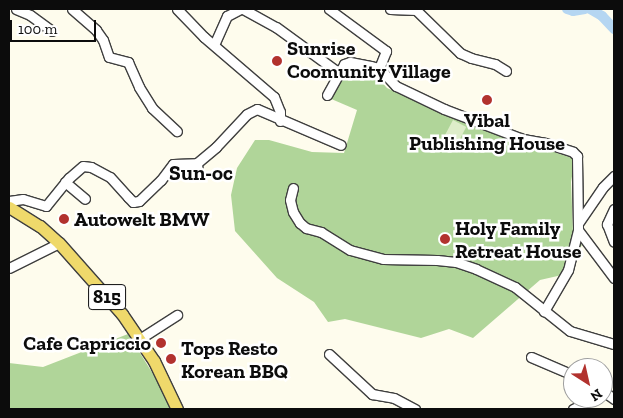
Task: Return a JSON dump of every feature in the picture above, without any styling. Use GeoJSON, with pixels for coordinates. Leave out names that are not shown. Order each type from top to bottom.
{"type":"FeatureCollection","features":[{"type":"Feature","properties":{"kind":"main road","name":"815"},"geometry":{"type":"LineString","coordinates":[[9,207],[40,226],[59,243],[122,314],[141,338],[177,409]]}},
{"type":"Feature","properties":{"kind":"street"},"geometry":{"type":"LineString","coordinates":[[16,9],[30,15],[52,32]]}},
{"type":"Feature","properties":{"kind":"street"},"geometry":{"type":"LineString","coordinates":[[72,9],[96,30],[103,40],[109,57],[128,62],[139,88],[152,108],[176,132]]}},
{"type":"Feature","properties":{"kind":"street"},"geometry":{"type":"LineString","coordinates":[[178,9],[214,45],[274,97],[280,112],[280,121]]}},
{"type":"Feature","properties":{"kind":"street"},"geometry":{"type":"LineString","coordinates":[[214,45],[227,16],[241,9],[276,27],[339,73]]}},
{"type":"Feature","properties":{"kind":"street"},"geometry":{"type":"LineString","coordinates":[[329,9],[386,51],[379,68]]}},
{"type":"Feature","properties":{"kind":"street"},"geometry":{"type":"LineString","coordinates":[[390,9],[416,10],[460,53],[495,64],[506,71]]}},
{"type":"Feature","properties":{"kind":"street"},"geometry":{"type":"LineString","coordinates":[[327,95],[344,64],[350,62],[379,68],[396,86],[444,109],[523,139],[546,143],[573,152],[578,160],[578,226],[568,270],[544,311]]}},
{"type":"Feature","properties":{"kind":"street"},"geometry":{"type":"LineString","coordinates":[[9,201],[23,198],[46,206],[80,167],[91,167],[110,177],[133,202],[140,202],[173,164],[197,162],[216,147],[252,110],[262,110],[280,121],[341,145]]}},
{"type":"Feature","properties":{"kind":"street"},"geometry":{"type":"LineString","coordinates":[[197,162],[198,176]]}},
{"type":"Feature","properties":{"kind":"street"},"geometry":{"type":"LineString","coordinates":[[578,226],[603,187],[614,176]]}},
{"type":"Feature","properties":{"kind":"street"},"geometry":{"type":"LineString","coordinates":[[65,182],[85,199]]}},
{"type":"Feature","properties":{"kind":"street"},"geometry":{"type":"LineString","coordinates":[[293,188],[290,200],[293,212],[300,223],[306,228],[321,232],[350,250],[383,259],[456,262],[515,287],[570,331],[614,344]]}},
{"type":"Feature","properties":{"kind":"street"},"geometry":{"type":"LineString","coordinates":[[614,209],[607,224],[614,242]]}},
{"type":"Feature","properties":{"kind":"street"},"geometry":{"type":"LineString","coordinates":[[578,226],[614,278]]}},
{"type":"Feature","properties":{"kind":"street"},"geometry":{"type":"LineString","coordinates":[[9,268],[59,243]]}},
{"type":"Feature","properties":{"kind":"street"},"geometry":{"type":"LineString","coordinates":[[141,338],[176,315]]}},
{"type":"Feature","properties":{"kind":"street"},"geometry":{"type":"LineString","coordinates":[[329,354],[372,394],[394,398],[416,409]]}},
{"type":"Feature","properties":{"kind":"street"},"geometry":{"type":"LineString","coordinates":[[531,357],[563,371]]}},
{"type":"Feature","properties":{"kind":"green space"},"geometry":{"type":"Polygon","coordinates":[[[346,69],[375,75],[387,88],[451,117],[575,159],[571,182],[573,232],[582,245],[562,275],[540,280],[473,338],[449,329],[421,338],[345,319],[328,322],[314,302],[277,278],[235,231],[231,195],[237,168],[255,140],[269,140],[312,152],[344,153],[357,110],[329,98],[346,69]]]}},
{"type":"Feature","properties":{"kind":"green space"},"geometry":{"type":"Polygon","coordinates":[[[453,120],[466,127],[453,152],[440,145],[453,120]]]}},
{"type":"Feature","properties":{"kind":"green space"},"geometry":{"type":"Polygon","coordinates":[[[128,334],[165,393],[170,409],[9,409],[9,363],[43,367],[128,334]]]}},
{"type":"Feature","properties":{"kind":"waterway"},"geometry":{"type":"LineString","coordinates":[[567,9],[573,11],[585,9]]}},
{"type":"Feature","properties":{"kind":"waterway"},"geometry":{"type":"LineString","coordinates":[[590,9],[602,16],[614,29]]}},
{"type":"Feature","properties":{"kind":"place","name":"Sunrise Coomunity Village"},"geometry":{"type":"Point","coordinates":[277,61]}},
{"type":"Feature","properties":{"kind":"place","name":"Vibal Publishing House"},"geometry":{"type":"Point","coordinates":[487,100]}},
{"type":"Feature","properties":{"kind":"place","name":"Autowelt BMW"},"geometry":{"type":"Point","coordinates":[64,219]}},
{"type":"Feature","properties":{"kind":"place","name":"Holy Family Retreat House"},"geometry":{"type":"Point","coordinates":[445,239]}},
{"type":"Feature","properties":{"kind":"place","name":"Cafe Capriccio"},"geometry":{"type":"Point","coordinates":[161,343]}},
{"type":"Feature","properties":{"kind":"place","name":"Tops Resto Korean BBQ"},"geometry":{"type":"Point","coordinates":[171,359]}},
{"type":"Feature","properties":{"kind":"district","name":"Sun-oc"},"geometry":{"type":"Point","coordinates":[201,173]}}]}
